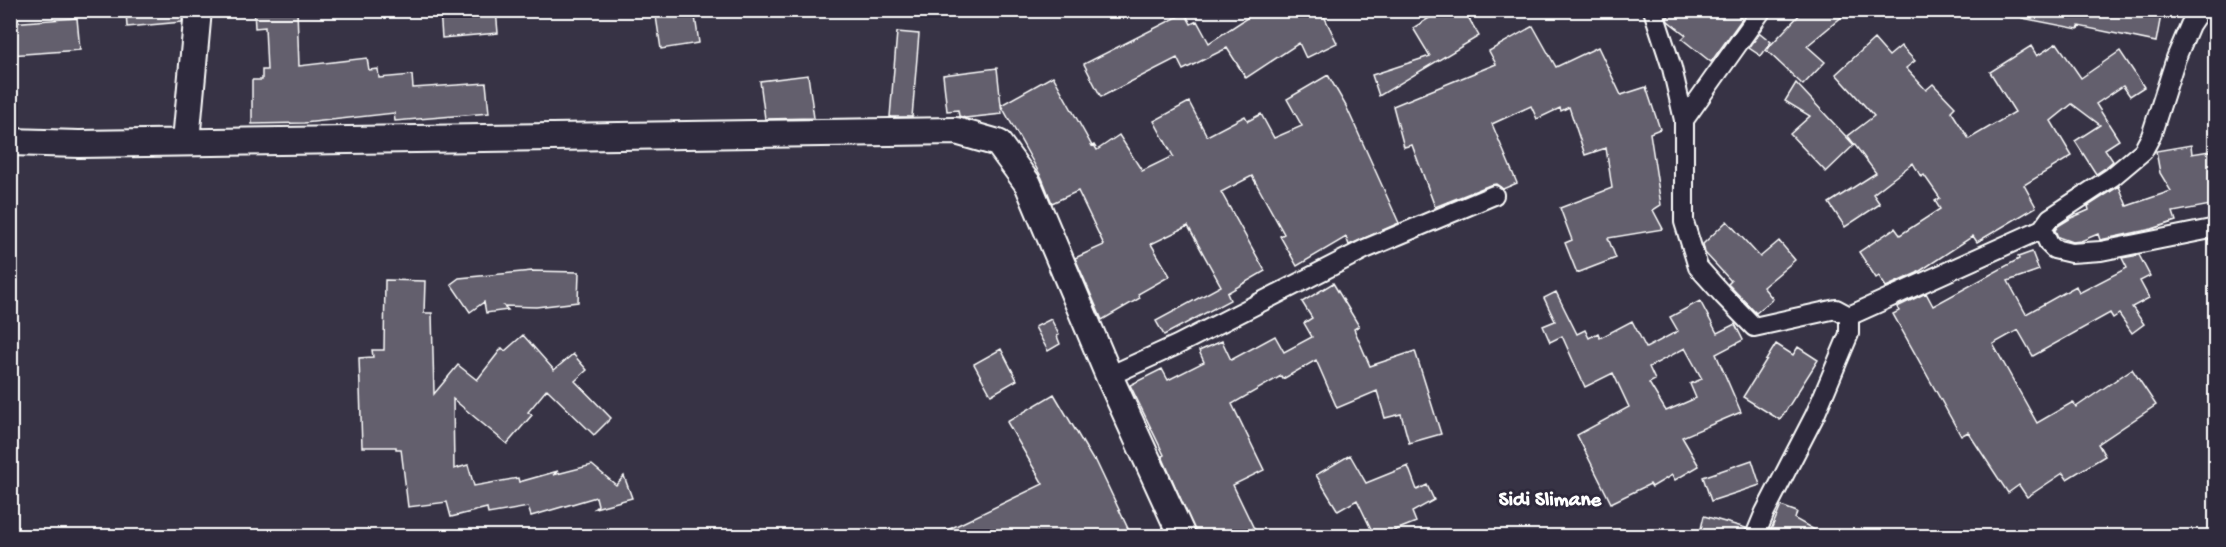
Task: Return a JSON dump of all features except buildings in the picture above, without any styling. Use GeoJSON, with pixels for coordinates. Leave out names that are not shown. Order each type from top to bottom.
{"type":"FeatureCollection","features":[{"type":"Feature","properties":{"kind":"main road"},"geometry":{"type":"LineString","coordinates":[[186,141],[198,10]]}},
{"type":"Feature","properties":{"kind":"main road"},"geometry":{"type":"LineString","coordinates":[[10,142],[79,144],[956,131],[998,143],[1028,184],[1108,376],[1182,537]]}},
{"type":"Feature","properties":{"kind":"street"},"geometry":{"type":"LineString","coordinates":[[1653,10],[1672,68],[1684,120],[1684,222],[1698,267],[1754,327],[1836,309],[1849,316]]}},
{"type":"Feature","properties":{"kind":"street"},"geometry":{"type":"LineString","coordinates":[[1684,120],[1762,10]]}},
{"type":"Feature","properties":{"kind":"street"},"geometry":{"type":"LineString","coordinates":[[1849,316],[2042,228],[2050,218],[2112,177],[2143,151],[2151,136],[2176,58],[2190,25],[2200,10]]}},
{"type":"Feature","properties":{"kind":"street"},"geometry":{"type":"LineString","coordinates":[[1108,376],[1176,345],[1365,249],[1494,195]]}},
{"type":"Feature","properties":{"kind":"street"},"geometry":{"type":"LineString","coordinates":[[2042,228],[2049,244],[2054,249],[2071,253],[2101,251],[2216,228]]}},
{"type":"Feature","properties":{"kind":"street"},"geometry":{"type":"LineString","coordinates":[[1755,537],[1815,415],[1849,334],[1849,316]]}},
{"type":"Feature","properties":{"kind":"district","name":"Sidi Slimane"},"geometry":{"type":"Point","coordinates":[1550,498]}}]}
